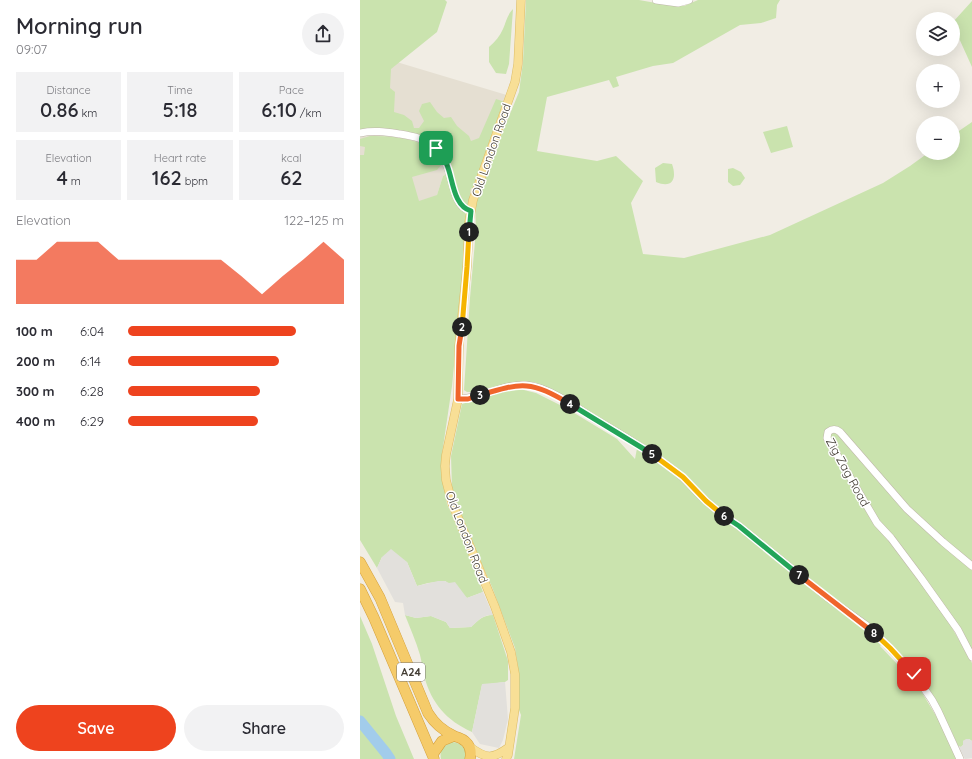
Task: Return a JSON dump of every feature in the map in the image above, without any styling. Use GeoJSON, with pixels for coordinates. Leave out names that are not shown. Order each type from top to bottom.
{"type":"FeatureCollection","features":[{"type":"Feature","properties":{"kind":"highway","name":"A24"},"geometry":{"type":"LineString","coordinates":[[360,562],[380,598],[428,713],[436,724],[445,732],[454,736]]}},
{"type":"Feature","properties":{"kind":"highway","name":"A24"},"geometry":{"type":"LineString","coordinates":[[360,589],[434,757]]}},
{"type":"Feature","properties":{"kind":"highway"},"geometry":{"type":"LineString","coordinates":[[434,757],[442,741],[454,736],[464,740],[470,747],[470,759]]}},
{"type":"Feature","properties":{"kind":"main road","name":"Old London Road"},"geometry":{"type":"LineString","coordinates":[[508,748],[514,721],[515,696],[515,674],[511,652],[495,607],[448,492],[446,480],[446,455],[458,399],[459,346],[467,267],[469,222],[473,200],[514,82],[518,64],[520,0]]}},
{"type":"Feature","properties":{"kind":"main road"},"geometry":{"type":"LineString","coordinates":[[470,747],[488,759],[494,759],[500,756],[508,748]]}},
{"type":"Feature","properties":{"kind":"main road"},"geometry":{"type":"LineString","coordinates":[[506,759],[508,755],[508,748]]}},
{"type":"Feature","properties":{"kind":"street"},"geometry":{"type":"LineString","coordinates":[[656,0],[678,3],[689,0]]}},
{"type":"Feature","properties":{"kind":"street"},"geometry":{"type":"LineString","coordinates":[[360,133],[376,131],[411,136],[432,145],[436,148],[446,163],[455,193],[460,202],[464,208],[471,211]]}},
{"type":"Feature","properties":{"kind":"street"},"geometry":{"type":"LineString","coordinates":[[458,399],[468,399],[518,385],[533,386],[559,397],[651,453],[683,477],[706,501],[724,516],[739,526],[828,598],[866,626],[890,648],[914,674],[932,700],[941,716],[960,759]]}},
{"type":"Feature","properties":{"kind":"street","name":"Zig Zag Road"},"geometry":{"type":"LineString","coordinates":[[972,566],[906,508],[840,432],[836,429],[828,432],[827,438],[877,523],[891,538],[925,583],[958,630],[972,657]]}},
{"type":"Feature","properties":{"kind":"shaded area"},"geometry":{"type":"Polygon","coordinates":[[[360,46],[400,63],[510,96],[467,215],[459,207],[443,176],[437,195],[429,200],[360,218],[360,46]]]}},
{"type":"Feature","properties":{"kind":"shaded area"},"geometry":{"type":"Polygon","coordinates":[[[391,549],[407,562],[417,586],[438,581],[445,581],[449,583],[455,582],[467,598],[483,592],[493,615],[488,615],[481,618],[471,627],[450,628],[446,622],[431,616],[416,618],[405,615],[403,603],[395,602],[377,568],[382,557],[391,549]]]}},
{"type":"Feature","properties":{"kind":"shaded area"},"geometry":{"type":"Polygon","coordinates":[[[505,682],[508,719],[503,740],[499,748],[480,744],[472,732],[482,684],[505,682]]]}},
{"type":"Feature","properties":{"kind":"shaded area"},"geometry":{"type":"Polygon","coordinates":[[[966,739],[972,741],[972,758],[965,759],[958,746],[961,747],[963,745],[963,741],[966,739]]]}},
{"type":"Feature","properties":{"kind":"green space"},"geometry":{"type":"Polygon","coordinates":[[[360,0],[445,0],[447,2],[437,32],[391,69],[390,88],[395,92],[394,112],[404,115],[412,121],[414,128],[419,128],[424,121],[419,111],[422,104],[430,102],[437,112],[444,118],[451,117],[457,126],[469,136],[471,141],[479,138],[496,99],[505,102],[475,189],[471,188],[468,206],[462,203],[449,160],[436,143],[406,131],[389,129],[360,130],[360,0]]]}},
{"type":"Feature","properties":{"kind":"green space"},"geometry":{"type":"Polygon","coordinates":[[[526,0],[639,0],[673,6],[684,6],[698,0],[780,0],[777,5],[776,18],[761,23],[740,25],[673,63],[653,66],[616,77],[619,86],[613,88],[609,80],[547,97],[537,151],[597,161],[616,156],[643,181],[631,203],[643,254],[684,258],[770,235],[883,183],[918,160],[960,160],[960,130],[972,122],[972,563],[912,514],[909,516],[972,570],[972,651],[947,619],[972,663],[972,741],[969,739],[963,741],[963,745],[961,747],[958,746],[952,731],[928,689],[908,663],[886,640],[880,646],[918,686],[950,739],[958,759],[514,759],[521,715],[519,710],[518,668],[515,648],[492,587],[466,528],[452,488],[451,456],[462,404],[516,388],[536,393],[566,408],[617,439],[635,459],[638,443],[551,389],[534,382],[509,384],[471,392],[464,390],[476,230],[475,205],[519,92],[523,62],[526,0]]]}},
{"type":"Feature","properties":{"kind":"green space"},"geometry":{"type":"Polygon","coordinates":[[[972,1],[972,67],[960,40],[960,14],[972,1]]]}},
{"type":"Feature","properties":{"kind":"green space"},"geometry":{"type":"Polygon","coordinates":[[[513,9],[509,64],[506,74],[496,73],[489,62],[489,47],[500,34],[508,16],[513,9]]]}},
{"type":"Feature","properties":{"kind":"green space"},"geometry":{"type":"Polygon","coordinates":[[[787,126],[793,147],[771,153],[763,132],[787,126]]]}},
{"type":"Feature","properties":{"kind":"green space"},"geometry":{"type":"Polygon","coordinates":[[[370,136],[411,140],[421,143],[429,148],[443,163],[437,170],[412,177],[419,201],[437,195],[443,176],[448,174],[459,207],[467,215],[463,276],[452,386],[442,454],[442,469],[447,504],[464,541],[483,592],[467,598],[445,581],[417,586],[407,562],[382,557],[377,568],[360,540],[360,155],[364,155],[365,147],[360,146],[360,139],[370,136]]]}},
{"type":"Feature","properties":{"kind":"green space"},"geometry":{"type":"Polygon","coordinates":[[[663,163],[672,164],[674,174],[672,181],[666,184],[656,182],[655,168],[663,163]]]}},
{"type":"Feature","properties":{"kind":"green space"},"geometry":{"type":"Polygon","coordinates":[[[733,168],[741,172],[745,178],[740,185],[733,186],[728,182],[728,169],[733,168]]]}},
{"type":"Feature","properties":{"kind":"green space"},"geometry":{"type":"Polygon","coordinates":[[[405,615],[416,618],[431,616],[446,622],[450,628],[471,627],[481,618],[493,615],[508,661],[508,680],[505,682],[482,685],[472,732],[447,716],[431,695],[424,676],[421,658],[405,615]]]}},
{"type":"Feature","properties":{"kind":"green space"},"geometry":{"type":"Polygon","coordinates":[[[360,616],[372,644],[396,716],[414,759],[360,759],[360,616]]]}},
{"type":"Feature","properties":{"kind":"green space"},"geometry":{"type":"Polygon","coordinates":[[[452,742],[463,747],[466,752],[467,759],[441,759],[441,750],[452,742]]]}},
{"type":"Feature","properties":{"kind":"waterway"},"geometry":{"type":"LineString","coordinates":[[360,721],[390,759]]}},
{"type":"Feature","properties":{"kind":"route"},"geometry":{"type":"LineString","coordinates":[[436,148],[446,163],[452,177],[455,193],[464,208],[471,211],[459,346],[458,399],[468,399],[509,387],[526,385],[545,390],[581,410],[651,453],[675,470],[706,501],[724,516],[739,526],[828,598],[866,626],[890,648],[914,674]]}}]}
